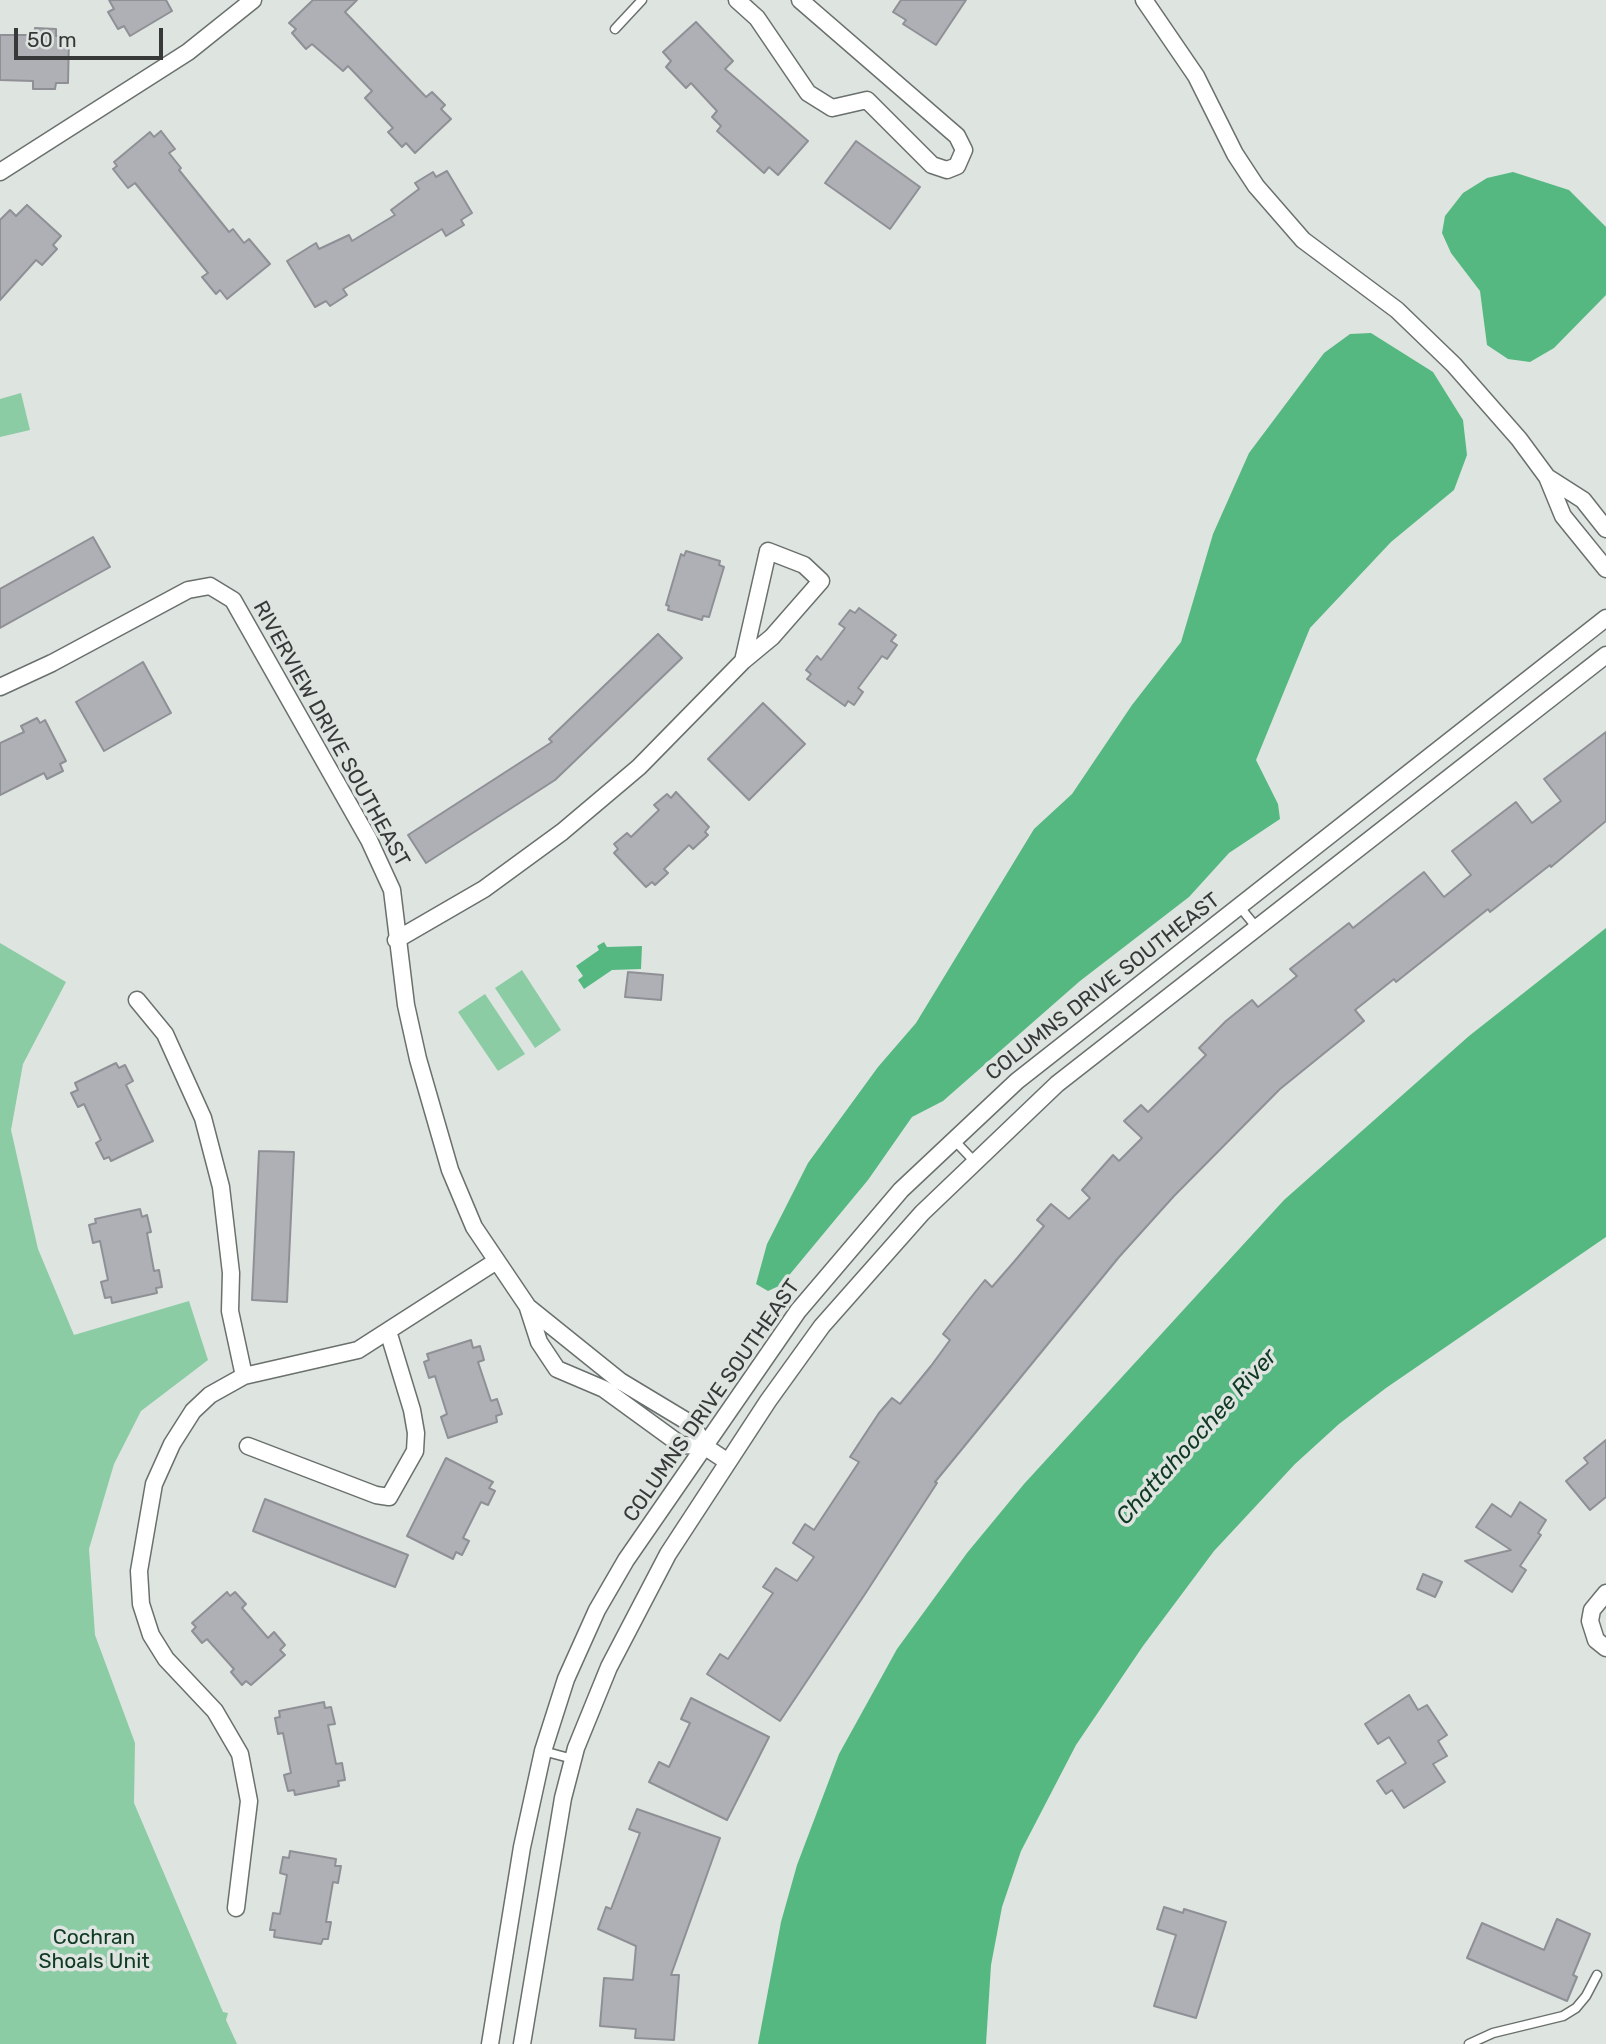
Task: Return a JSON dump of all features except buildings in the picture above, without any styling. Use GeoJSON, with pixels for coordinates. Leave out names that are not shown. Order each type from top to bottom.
{"type":"FeatureCollection","features":[{"type":"Feature","properties":{"kind":"street"},"geometry":{"type":"LineString","coordinates":[[0,172],[188,52],[253,0]]}},
{"type":"Feature","properties":{"kind":"street"},"geometry":{"type":"LineString","coordinates":[[737,0],[757,18],[808,93],[832,108],[867,100],[932,165],[947,170],[957,166],[964,150],[957,135],[800,0]]}},
{"type":"Feature","properties":{"kind":"street"},"geometry":{"type":"LineString","coordinates":[[1144,0],[1196,76],[1235,154],[1279,214],[1303,240],[1397,310],[1428,337],[1519,439],[1547,477],[1563,516],[1606,569]]}},
{"type":"Feature","properties":{"kind":"street"},"geometry":{"type":"LineString","coordinates":[[1547,477],[1583,500],[1606,529]]}},
{"type":"Feature","properties":{"kind":"street"},"geometry":{"type":"LineString","coordinates":[[396,940],[484,889],[562,832],[639,767],[743,661],[772,637],[821,581],[804,565],[768,551],[743,661]]}},
{"type":"Feature","properties":{"kind":"street","name":"RIVERVIEW DRIVE SOUTHEAST"},"geometry":{"type":"LineString","coordinates":[[0,687],[52,663],[188,590],[210,586],[233,600],[369,840],[392,890],[396,940],[418,1059],[450,1170],[474,1227],[495,1262],[528,1307],[615,1388],[681,1445],[704,1446],[727,1462]]}},
{"type":"Feature","properties":{"kind":"street","name":"COLUMNS DRIVE SOUTHEAST"},"geometry":{"type":"LineString","coordinates":[[490,2044],[522,1847],[543,1751],[566,1679],[597,1610],[626,1560],[798,1311],[901,1190],[1017,1080],[1606,618]]}},
{"type":"Feature","properties":{"kind":"street"},"geometry":{"type":"LineString","coordinates":[[522,2044],[555,1838],[573,1759],[628,1625],[668,1554],[727,1462],[822,1326],[922,1213],[1057,1084],[1606,655]]}},
{"type":"Feature","properties":{"kind":"street"},"geometry":{"type":"LineString","coordinates":[[137,1000],[165,1034],[203,1118],[221,1187],[231,1273],[230,1311],[244,1376]]}},
{"type":"Feature","properties":{"kind":"street"},"geometry":{"type":"LineString","coordinates":[[236,1909],[250,1801],[240,1754],[215,1712],[166,1659],[151,1635],[141,1604],[139,1571],[154,1485],[172,1444],[193,1411],[210,1395],[244,1376],[358,1350],[439,1295],[495,1262]]}},
{"type":"Feature","properties":{"kind":"street","name":"RIVERVIEW DRIVE SOUTHEAST"},"geometry":{"type":"LineString","coordinates":[[528,1307],[539,1342],[552,1365],[615,1388]]}},
{"type":"Feature","properties":{"kind":"street"},"geometry":{"type":"LineString","coordinates":[[248,1446],[376,1495],[389,1497],[415,1451],[416,1433],[412,1410],[388,1331]]}},
{"type":"Feature","properties":{"kind":"street"},"geometry":{"type":"LineString","coordinates":[[1606,1593],[1592,1610],[1590,1621],[1596,1640],[1606,1648]]}},
{"type":"Feature","properties":{"kind":"lane"},"geometry":{"type":"LineString","coordinates":[[615,29],[642,0]]}},
{"type":"Feature","properties":{"kind":"lane"},"geometry":{"type":"LineString","coordinates":[[1239,906],[1257,928]]}},
{"type":"Feature","properties":{"kind":"lane"},"geometry":{"type":"LineString","coordinates":[[953,1139],[974,1161]]}},
{"type":"Feature","properties":{"kind":"lane"},"geometry":{"type":"LineString","coordinates":[[543,1751],[573,1759]]}},
{"type":"Feature","properties":{"kind":"lane"},"geometry":{"type":"LineString","coordinates":[[1469,2044],[1493,2033],[1563,2016],[1581,2002],[1597,1975]]}},
{"type":"Feature","properties":{"kind":"green space"},"geometry":{"type":"Polygon","coordinates":[[[21,393],[30,430],[0,437],[0,399],[21,393]]]}},
{"type":"Feature","properties":{"kind":"green space","name":"Cochran Shoals Unit"},"geometry":{"type":"Polygon","coordinates":[[[0,943],[66,982],[23,1064],[11,1130],[38,1249],[74,1335],[189,1301],[208,1360],[141,1411],[114,1464],[89,1549],[95,1635],[135,1743],[134,1803],[223,2012],[228,2013],[226,2020],[237,2044],[0,2044],[0,943]]]}},
{"type":"Feature","properties":{"kind":"green space"},"geometry":{"type":"Polygon","coordinates":[[[522,970],[561,1030],[535,1048],[495,988],[522,970]]]}},
{"type":"Feature","properties":{"kind":"green space"},"geometry":{"type":"Polygon","coordinates":[[[485,994],[525,1054],[498,1071],[458,1012],[485,994]]]}},
{"type":"Feature","properties":{"kind":"water"},"geometry":{"type":"Polygon","coordinates":[[[1513,172],[1569,190],[1606,227],[1606,295],[1554,348],[1530,362],[1508,359],[1487,345],[1480,291],[1451,253],[1442,233],[1445,216],[1463,193],[1487,178],[1513,172]]]}},
{"type":"Feature","properties":{"kind":"water"},"geometry":{"type":"Polygon","coordinates":[[[1371,333],[1433,372],[1463,420],[1467,455],[1454,490],[1391,542],[1310,628],[1256,760],[1278,804],[1280,819],[1229,853],[1189,897],[1080,981],[943,1101],[912,1117],[868,1180],[781,1285],[768,1291],[756,1284],[767,1244],[808,1163],[878,1067],[916,1023],[1034,829],[1072,794],[1132,705],[1181,642],[1213,534],[1249,453],[1324,353],[1350,334],[1371,333]]]}},
{"type":"Feature","properties":{"kind":"water","name":"Chattahoochee River"},"geometry":{"type":"Polygon","coordinates":[[[1606,928],[1606,1237],[1386,1388],[1339,1424],[1295,1464],[1214,1551],[1143,1646],[1076,1745],[1021,1851],[1002,1907],[991,1965],[986,2044],[758,2044],[781,1922],[797,1865],[839,1754],[897,1649],[967,1553],[1024,1484],[1284,1200],[1469,1036],[1606,928]]]}},
{"type":"Feature","properties":{"kind":"water"},"geometry":{"type":"Polygon","coordinates":[[[604,942],[607,947],[642,946],[641,969],[612,970],[584,989],[578,980],[583,976],[576,966],[599,950],[597,946],[604,942]]]}}]}
